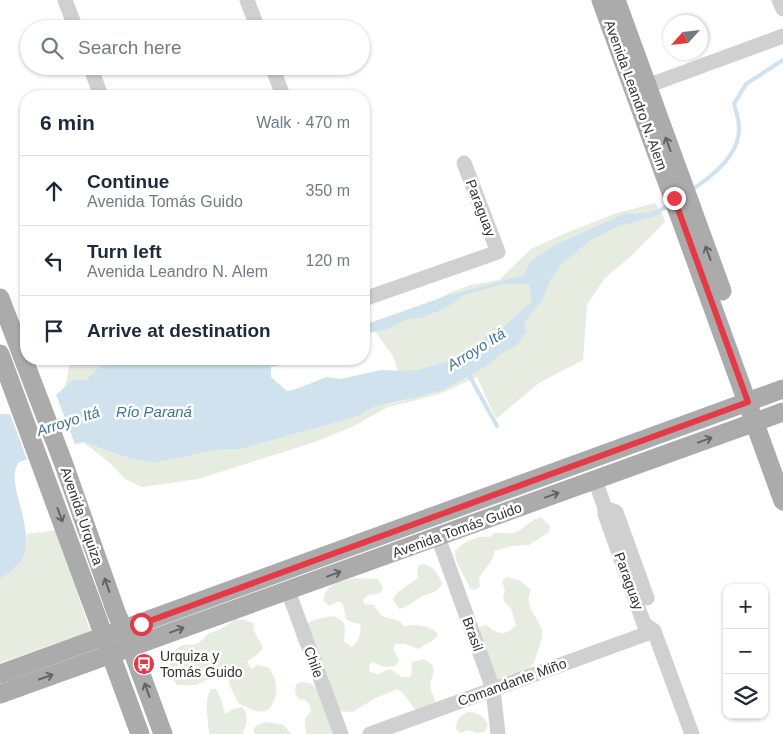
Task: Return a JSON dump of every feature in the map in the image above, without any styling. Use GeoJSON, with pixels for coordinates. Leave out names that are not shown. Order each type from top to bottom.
{"type":"FeatureCollection","features":[{"type":"Feature","properties":{"kind":"main road","name":"Avenida Leandro N. Alem"},"geometry":{"type":"LineString","coordinates":[[601,0],[682,200],[754,400],[768,417],[783,465]]}},
{"type":"Feature","properties":{"kind":"main road","name":"Avenida Leandro N. Alem"},"geometry":{"type":"LineString","coordinates":[[616,0],[648,86],[682,200]]}},
{"type":"Feature","properties":{"kind":"main road","name":"Avenida Urquiza"},"geometry":{"type":"LineString","coordinates":[[0,298],[20,350]]}},
{"type":"Feature","properties":{"kind":"main road","name":"Avenida Urquiza"},"geometry":{"type":"LineString","coordinates":[[0,354],[140,734]]}},
{"type":"Feature","properties":{"kind":"main road","name":"Avenida Urquiza"},"geometry":{"type":"LineString","coordinates":[[26,365],[163,734]]}},
{"type":"Feature","properties":{"kind":"main road","name":"Avenida Tomás Guido"},"geometry":{"type":"LineString","coordinates":[[127,639],[783,389]]}},
{"type":"Feature","properties":{"kind":"main road","name":"Avenida Leandro N. Alem"},"geometry":{"type":"LineString","coordinates":[[768,417],[783,501]]}},
{"type":"Feature","properties":{"kind":"main road","name":"Avenida Tomás Guido"},"geometry":{"type":"LineString","coordinates":[[127,639],[288,591],[768,417]]}},
{"type":"Feature","properties":{"kind":"main road"},"geometry":{"type":"LineString","coordinates":[[0,674],[127,639]]}},
{"type":"Feature","properties":{"kind":"main road"},"geometry":{"type":"LineString","coordinates":[[0,694],[108,645]]}},
{"type":"Feature","properties":{"kind":"street"},"geometry":{"type":"LineString","coordinates":[[65,0],[73,20]]}},
{"type":"Feature","properties":{"kind":"street"},"geometry":{"type":"LineString","coordinates":[[247,0],[255,20]]}},
{"type":"Feature","properties":{"kind":"street"},"geometry":{"type":"LineString","coordinates":[[779,0],[783,9]]}},
{"type":"Feature","properties":{"kind":"street"},"geometry":{"type":"LineString","coordinates":[[648,86],[783,36]]}},
{"type":"Feature","properties":{"kind":"street"},"geometry":{"type":"LineString","coordinates":[[93,75],[99,90]]}},
{"type":"Feature","properties":{"kind":"street"},"geometry":{"type":"LineString","coordinates":[[275,75],[281,90]]}},
{"type":"Feature","properties":{"kind":"street","name":"Paraguay"},"geometry":{"type":"LineString","coordinates":[[370,297],[498,252],[464,163]]}},
{"type":"Feature","properties":{"kind":"street","name":"Paraguay"},"geometry":{"type":"LineString","coordinates":[[595,480],[644,624],[654,631],[692,734]]}},
{"type":"Feature","properties":{"kind":"street","name":"Paraguay"},"geometry":{"type":"LineString","coordinates":[[605,508],[616,512],[647,598]]}},
{"type":"Feature","properties":{"kind":"street","name":"Brasil"},"geometry":{"type":"LineString","coordinates":[[438,536],[493,690],[498,734]]}},
{"type":"Feature","properties":{"kind":"street","name":"Chile"},"geometry":{"type":"LineString","coordinates":[[288,591],[341,734]]}},
{"type":"Feature","properties":{"kind":"street","name":"Comandante Miño"},"geometry":{"type":"LineString","coordinates":[[370,734],[654,631]]}},
{"type":"Feature","properties":{"kind":"shaded area"},"geometry":{"type":"Polygon","coordinates":[[[655,203],[661,211],[665,222],[631,256],[604,279],[587,305],[583,360],[539,383],[496,419],[477,377],[437,395],[388,407],[352,427],[315,442],[198,479],[142,487],[125,479],[110,463],[83,442],[131,459],[154,463],[216,450],[240,449],[356,417],[374,407],[407,400],[393,356],[374,330],[370,330],[370,322],[416,311],[449,293],[471,285],[499,280],[531,249],[614,214],[655,203]]]}},
{"type":"Feature","properties":{"kind":"shaded area"},"geometry":{"type":"Polygon","coordinates":[[[69,365],[101,365],[86,380],[73,380],[64,388],[69,365]]]}},
{"type":"Feature","properties":{"kind":"shaded area"},"geometry":{"type":"Polygon","coordinates":[[[541,517],[550,526],[549,532],[529,545],[512,546],[494,551],[493,558],[479,578],[480,587],[475,590],[470,588],[456,560],[455,551],[458,548],[471,540],[480,537],[490,537],[494,533],[516,532],[541,517]]]}},
{"type":"Feature","properties":{"kind":"shaded area"},"geometry":{"type":"Polygon","coordinates":[[[57,530],[90,631],[0,663],[0,579],[21,560],[27,534],[57,530]]]}},
{"type":"Feature","properties":{"kind":"shaded area"},"geometry":{"type":"Polygon","coordinates":[[[425,564],[436,572],[442,584],[434,592],[424,595],[399,609],[393,599],[398,592],[418,578],[417,571],[419,565],[425,564]]]}},
{"type":"Feature","properties":{"kind":"shaded area"},"geometry":{"type":"Polygon","coordinates":[[[507,577],[519,580],[531,590],[529,596],[530,606],[540,625],[542,638],[535,662],[524,673],[510,679],[489,680],[478,635],[480,627],[486,625],[498,633],[505,633],[516,625],[511,608],[505,603],[503,597],[505,591],[502,581],[507,577]]]}},
{"type":"Feature","properties":{"kind":"shaded area"},"geometry":{"type":"Polygon","coordinates":[[[355,578],[378,579],[383,588],[381,593],[368,595],[363,600],[364,604],[374,605],[381,616],[399,621],[404,626],[418,625],[427,627],[438,634],[432,641],[419,649],[405,644],[396,644],[393,648],[399,660],[395,666],[385,667],[372,662],[369,666],[370,672],[378,674],[390,669],[402,677],[411,677],[412,662],[424,659],[430,663],[434,670],[430,686],[436,706],[420,714],[404,694],[397,689],[376,698],[352,712],[339,711],[301,647],[295,629],[316,619],[334,616],[343,622],[345,629],[344,642],[352,647],[359,637],[361,631],[360,624],[346,619],[343,604],[339,601],[329,606],[324,601],[327,591],[334,584],[355,578]]]}},
{"type":"Feature","properties":{"kind":"shaded area"},"geometry":{"type":"Polygon","coordinates":[[[235,619],[253,623],[254,631],[263,648],[256,656],[247,661],[251,669],[258,665],[269,668],[275,678],[274,701],[269,709],[262,712],[255,711],[238,703],[229,684],[230,676],[226,671],[212,680],[206,680],[196,685],[177,685],[169,669],[169,659],[175,650],[183,645],[198,643],[208,634],[219,630],[235,619]]]}},
{"type":"Feature","properties":{"kind":"shaded area"},"geometry":{"type":"Polygon","coordinates":[[[302,682],[312,684],[320,694],[329,716],[332,734],[306,734],[305,719],[311,711],[310,705],[305,700],[298,699],[295,691],[296,684],[302,682]]]}},
{"type":"Feature","properties":{"kind":"shaded area"},"geometry":{"type":"Polygon","coordinates":[[[211,689],[216,689],[225,714],[233,709],[242,707],[247,720],[243,734],[209,734],[207,699],[211,689]]]}},
{"type":"Feature","properties":{"kind":"shaded area"},"geometry":{"type":"Polygon","coordinates":[[[468,712],[478,714],[485,719],[488,725],[485,732],[476,733],[468,730],[461,733],[456,729],[459,719],[468,712]]]}},
{"type":"Feature","properties":{"kind":"shaded area"},"geometry":{"type":"Polygon","coordinates":[[[266,722],[284,725],[291,734],[254,734],[254,728],[266,722]]]}},
{"type":"Feature","properties":{"kind":"water","name":"Río Paraná"},"geometry":{"type":"Polygon","coordinates":[[[659,209],[662,214],[616,227],[589,241],[562,264],[549,283],[543,299],[524,322],[527,331],[516,346],[502,353],[485,367],[442,390],[374,407],[356,417],[240,449],[216,450],[154,463],[131,459],[83,442],[19,462],[15,471],[15,482],[24,522],[25,549],[19,564],[0,579],[0,414],[13,414],[56,395],[73,380],[86,380],[101,365],[280,365],[271,367],[271,377],[287,391],[327,377],[341,379],[381,370],[418,370],[454,359],[476,346],[494,328],[499,331],[532,301],[529,284],[502,284],[462,296],[448,307],[421,318],[407,319],[388,329],[370,333],[370,323],[443,297],[524,275],[530,262],[553,246],[624,214],[648,213],[659,209]]]}},
{"type":"Feature","properties":{"kind":"pier"},"geometry":{"type":"Polygon","coordinates":[[[55,392],[76,447],[28,462],[9,411],[13,411],[55,392]]]}},
{"type":"Feature","properties":{"kind":"waterway","name":"Arroyo Itá"},"geometry":{"type":"LineString","coordinates":[[690,191],[723,165],[735,147],[739,127],[734,104],[746,84],[783,60]]}},
{"type":"Feature","properties":{"kind":"waterway","name":"Arroyo Itá"},"geometry":{"type":"LineString","coordinates":[[657,212],[670,205]]}},
{"type":"Feature","properties":{"kind":"waterway"},"geometry":{"type":"LineString","coordinates":[[469,375],[497,426]]}},
{"type":"Feature","properties":{"kind":"place","name":"Urquiza y Tomás Guido"},"geometry":{"type":"Point","coordinates":[144,664]}},
{"type":"Feature","properties":{"kind":"route"},"geometry":{"type":"LineString","coordinates":[[141,624],[748,402],[674,198]]}}]}
